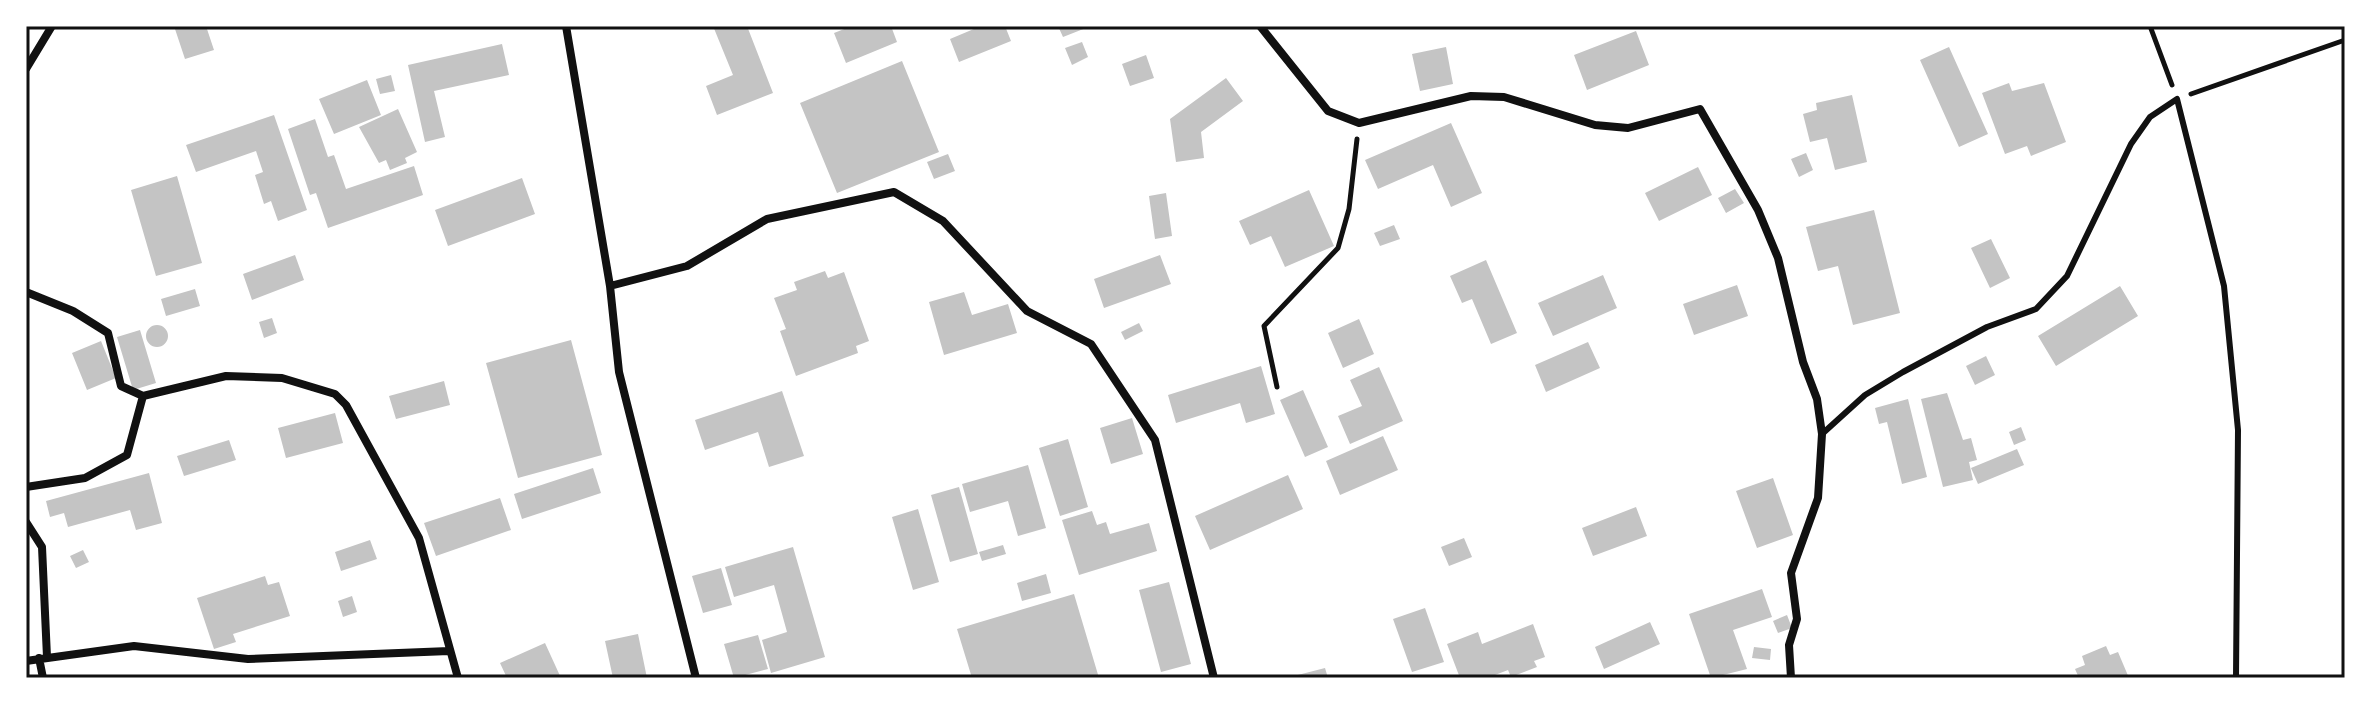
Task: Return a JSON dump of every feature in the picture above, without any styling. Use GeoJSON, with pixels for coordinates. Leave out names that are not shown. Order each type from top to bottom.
{"type":"FeatureCollection","features":[{"type":"Feature","properties":{"kind":"street"},"geometry":{"type":"LineString","coordinates":[[26,69],[52,26]]}},
{"type":"Feature","properties":{"kind":"street"},"geometry":{"type":"LineString","coordinates":[[566,26],[610,286],[619,372],[696,678]]}},
{"type":"Feature","properties":{"kind":"street"},"geometry":{"type":"LineString","coordinates":[[1260,26],[1328,111],[1359,123],[1471,96],[1504,97],[1595,125],[1628,128],[1700,109],[1758,210],[1778,258],[1803,362],[1817,399],[1822,434],[1818,498],[1791,573],[1797,619],[1789,645],[1791,678]]}},
{"type":"Feature","properties":{"kind":"street"},"geometry":{"type":"LineString","coordinates":[[610,286],[687,266],[767,219],[894,192],[943,221],[1027,311],[1091,344],[1155,440],[1214,678]]}},
{"type":"Feature","properties":{"kind":"street"},"geometry":{"type":"LineString","coordinates":[[26,292],[73,311],[108,333],[121,386],[143,396],[226,376],[282,378],[335,394],[346,405],[419,538],[458,678]]}},
{"type":"Feature","properties":{"kind":"street"},"geometry":{"type":"LineString","coordinates":[[26,487],[85,478],[127,455],[143,396]]}},
{"type":"Feature","properties":{"kind":"street"},"geometry":{"type":"LineString","coordinates":[[26,522],[42,547],[43,678]]}},
{"type":"Feature","properties":{"kind":"street"},"geometry":{"type":"LineString","coordinates":[[26,661],[134,646],[248,659],[449,651]]}},
{"type":"Feature","properties":{"kind":"lane"},"geometry":{"type":"LineString","coordinates":[[1822,434],[1865,395],[1903,372],[1987,327],[2036,309],[2067,276],[2131,144],[2150,117],[2177,99],[2224,286],[2238,430],[2236,678]]}},
{"type":"Feature","properties":{"kind":"path"},"geometry":{"type":"LineString","coordinates":[[2150,26],[2177,99],[2345,40]]}},
{"type":"Feature","properties":{"kind":"path"},"geometry":{"type":"LineString","coordinates":[[1277,387],[1264,326],[1338,248],[1349,209],[1359,123]]}},
{"type":"Feature","properties":{"kind":"building"},"geometry":{"type":"Polygon","coordinates":[[[174,26],[206,26],[214,50],[185,59],[174,26]]]}},
{"type":"Feature","properties":{"kind":"building"},"geometry":{"type":"Polygon","coordinates":[[[713,26],[747,26],[773,93],[717,115],[706,86],[733,75],[713,26]]]}},
{"type":"Feature","properties":{"kind":"building"},"geometry":{"type":"Polygon","coordinates":[[[852,26],[891,26],[897,42],[846,63],[834,33],[852,26]]]}},
{"type":"Feature","properties":{"kind":"building"},"geometry":{"type":"Polygon","coordinates":[[[981,26],[1005,26],[1011,41],[959,62],[950,39],[981,26]]]}},
{"type":"Feature","properties":{"kind":"building"},"geometry":{"type":"Polygon","coordinates":[[[1058,26],[1091,26],[1063,37],[1058,26]]]}},
{"type":"Feature","properties":{"kind":"building"},"geometry":{"type":"Polygon","coordinates":[[[1636,31],[1649,65],[1587,90],[1574,55],[1636,31]]]}},
{"type":"Feature","properties":{"kind":"building"},"geometry":{"type":"Polygon","coordinates":[[[1082,42],[1088,57],[1072,65],[1065,48],[1082,42]]]}},
{"type":"Feature","properties":{"kind":"building"},"geometry":{"type":"Polygon","coordinates":[[[502,44],[509,75],[434,91],[445,137],[425,142],[408,65],[502,44]]]}},
{"type":"Feature","properties":{"kind":"building"},"geometry":{"type":"Polygon","coordinates":[[[1446,47],[1453,84],[1420,91],[1412,54],[1446,47]]]}},
{"type":"Feature","properties":{"kind":"building"},"geometry":{"type":"Polygon","coordinates":[[[1949,47],[1988,134],[1959,147],[1920,60],[1949,47]]]}},
{"type":"Feature","properties":{"kind":"building"},"geometry":{"type":"Polygon","coordinates":[[[1146,55],[1154,78],[1130,86],[1122,64],[1146,55]]]}},
{"type":"Feature","properties":{"kind":"building"},"geometry":{"type":"Polygon","coordinates":[[[902,61],[939,152],[837,193],[800,103],[902,61]]]}},
{"type":"Feature","properties":{"kind":"building"},"geometry":{"type":"Polygon","coordinates":[[[391,75],[395,91],[380,94],[376,79],[391,75]]]}},
{"type":"Feature","properties":{"kind":"building"},"geometry":{"type":"Polygon","coordinates":[[[1226,78],[1243,101],[1201,132],[1204,158],[1176,162],[1170,119],[1226,78]]]}},
{"type":"Feature","properties":{"kind":"building"},"geometry":{"type":"Polygon","coordinates":[[[367,80],[381,115],[334,134],[319,99],[367,80]]]}},
{"type":"Feature","properties":{"kind":"building"},"geometry":{"type":"Polygon","coordinates":[[[2009,83],[2012,91],[2044,83],[2066,142],[2031,156],[2027,146],[2005,154],[1982,93],[2009,83]]]}},
{"type":"Feature","properties":{"kind":"building"},"geometry":{"type":"Polygon","coordinates":[[[1852,95],[1867,162],[1835,170],[1827,138],[1810,142],[1803,114],[1817,110],[1816,103],[1852,95]]]}},
{"type":"Feature","properties":{"kind":"building"},"geometry":{"type":"Polygon","coordinates":[[[398,109],[417,152],[405,158],[407,163],[390,170],[386,160],[379,163],[359,127],[398,109]]]}},
{"type":"Feature","properties":{"kind":"building"},"geometry":{"type":"Polygon","coordinates":[[[274,115],[307,210],[278,221],[271,201],[264,204],[255,175],[263,172],[256,151],[196,172],[186,145],[274,115]]]}},
{"type":"Feature","properties":{"kind":"building"},"geometry":{"type":"Polygon","coordinates":[[[315,119],[328,157],[334,155],[346,189],[414,166],[423,195],[328,228],[316,193],[310,195],[288,129],[315,119]]]}},
{"type":"Feature","properties":{"kind":"building"},"geometry":{"type":"Polygon","coordinates":[[[1451,123],[1482,193],[1451,207],[1433,165],[1378,189],[1365,160],[1451,123]]]}},
{"type":"Feature","properties":{"kind":"building"},"geometry":{"type":"Polygon","coordinates":[[[1806,153],[1813,170],[1799,177],[1791,159],[1806,153]]]}},
{"type":"Feature","properties":{"kind":"building"},"geometry":{"type":"Polygon","coordinates":[[[948,154],[955,171],[934,179],[927,162],[948,154]]]}},
{"type":"Feature","properties":{"kind":"building"},"geometry":{"type":"Polygon","coordinates":[[[1698,167],[1712,195],[1659,221],[1645,193],[1698,167]]]}},
{"type":"Feature","properties":{"kind":"building"},"geometry":{"type":"Polygon","coordinates":[[[177,176],[202,263],[156,276],[131,190],[177,176]]]}},
{"type":"Feature","properties":{"kind":"building"},"geometry":{"type":"Polygon","coordinates":[[[522,178],[535,214],[448,246],[435,210],[522,178]]]}},
{"type":"Feature","properties":{"kind":"building"},"geometry":{"type":"Polygon","coordinates":[[[1735,189],[1744,203],[1726,213],[1718,198],[1735,189]]]}},
{"type":"Feature","properties":{"kind":"building"},"geometry":{"type":"Polygon","coordinates":[[[1309,190],[1334,246],[1285,267],[1271,236],[1250,245],[1239,221],[1309,190]]]}},
{"type":"Feature","properties":{"kind":"building"},"geometry":{"type":"Polygon","coordinates":[[[1166,193],[1172,236],[1155,239],[1149,196],[1166,193]]]}},
{"type":"Feature","properties":{"kind":"building"},"geometry":{"type":"Polygon","coordinates":[[[1874,210],[1900,313],[1853,325],[1838,266],[1818,271],[1806,227],[1874,210]]]}},
{"type":"Feature","properties":{"kind":"building"},"geometry":{"type":"Polygon","coordinates":[[[1394,225],[1400,239],[1380,246],[1374,233],[1394,225]]]}},
{"type":"Feature","properties":{"kind":"building"},"geometry":{"type":"Polygon","coordinates":[[[1991,239],[2010,278],[1990,288],[1971,248],[1991,239]]]}},
{"type":"Feature","properties":{"kind":"building"},"geometry":{"type":"Polygon","coordinates":[[[295,255],[304,280],[252,300],[243,274],[295,255]]]}},
{"type":"Feature","properties":{"kind":"building"},"geometry":{"type":"Polygon","coordinates":[[[1160,255],[1171,284],[1104,308],[1094,279],[1160,255]]]}},
{"type":"Feature","properties":{"kind":"building"},"geometry":{"type":"Polygon","coordinates":[[[1486,260],[1517,333],[1491,344],[1472,299],[1462,303],[1450,276],[1486,260]]]}},
{"type":"Feature","properties":{"kind":"building"},"geometry":{"type":"Polygon","coordinates":[[[825,271],[828,278],[844,272],[869,341],[856,346],[858,353],[796,376],[780,331],[786,329],[774,298],[797,290],[794,282],[825,271]]]}},
{"type":"Feature","properties":{"kind":"building"},"geometry":{"type":"Polygon","coordinates":[[[1603,275],[1617,308],[1553,336],[1538,303],[1603,275]]]}},
{"type":"Feature","properties":{"kind":"building"},"geometry":{"type":"Polygon","coordinates":[[[1737,285],[1748,316],[1694,335],[1683,304],[1737,285]]]}},
{"type":"Feature","properties":{"kind":"building"},"geometry":{"type":"Polygon","coordinates":[[[2120,286],[2138,316],[2056,366],[2038,336],[2120,286]]]}},
{"type":"Feature","properties":{"kind":"building"},"geometry":{"type":"Polygon","coordinates":[[[195,289],[200,306],[166,316],[161,299],[195,289]]]}},
{"type":"Feature","properties":{"kind":"building"},"geometry":{"type":"Polygon","coordinates":[[[964,292],[972,315],[1008,304],[1017,333],[944,355],[929,302],[964,292]]]}},
{"type":"Feature","properties":{"kind":"building"},"geometry":{"type":"Polygon","coordinates":[[[272,318],[277,333],[264,338],[259,322],[272,318]]]}},
{"type":"Feature","properties":{"kind":"building"},"geometry":{"type":"Polygon","coordinates":[[[1359,319],[1374,354],[1343,368],[1328,333],[1359,319]]]}},
{"type":"Feature","properties":{"kind":"building"},"geometry":{"type":"Polygon","coordinates":[[[1139,323],[1143,331],[1125,340],[1121,332],[1139,323]]]}},
{"type":"Feature","properties":{"kind":"building"},"geometry":{"type":"Polygon","coordinates":[[[157,325],[165,328],[168,336],[165,344],[157,347],[149,344],[146,336],[149,328],[157,325]]]}},
{"type":"Feature","properties":{"kind":"building"},"geometry":{"type":"Polygon","coordinates":[[[140,330],[156,383],[133,390],[117,337],[140,330]]]}},
{"type":"Feature","properties":{"kind":"building"},"geometry":{"type":"Polygon","coordinates":[[[571,340],[602,455],[518,478],[486,363],[571,340]]]}},
{"type":"Feature","properties":{"kind":"building"},"geometry":{"type":"Polygon","coordinates":[[[101,341],[116,378],[87,390],[72,353],[101,341]]]}},
{"type":"Feature","properties":{"kind":"building"},"geometry":{"type":"Polygon","coordinates":[[[1588,342],[1600,368],[1546,392],[1535,365],[1588,342]]]}},
{"type":"Feature","properties":{"kind":"building"},"geometry":{"type":"Polygon","coordinates":[[[1986,356],[1995,375],[1975,385],[1966,366],[1986,356]]]}},
{"type":"Feature","properties":{"kind":"building"},"geometry":{"type":"Polygon","coordinates":[[[1261,366],[1275,414],[1246,423],[1240,403],[1176,423],[1168,395],[1261,366]]]}},
{"type":"Feature","properties":{"kind":"building"},"geometry":{"type":"Polygon","coordinates":[[[1379,367],[1403,421],[1350,444],[1338,416],[1362,406],[1350,380],[1379,367]]]}},
{"type":"Feature","properties":{"kind":"building"},"geometry":{"type":"Polygon","coordinates":[[[444,381],[450,405],[396,419],[389,396],[444,381]]]}},
{"type":"Feature","properties":{"kind":"building"},"geometry":{"type":"Polygon","coordinates":[[[1303,390],[1328,447],[1305,457],[1280,400],[1303,390]]]}},
{"type":"Feature","properties":{"kind":"building"},"geometry":{"type":"Polygon","coordinates":[[[782,391],[804,456],[769,467],[758,432],[705,450],[695,420],[782,391]]]}},
{"type":"Feature","properties":{"kind":"building"},"geometry":{"type":"Polygon","coordinates":[[[1947,393],[1963,440],[1971,438],[1977,460],[1969,462],[1973,480],[1943,487],[1921,399],[1947,393]]]}},
{"type":"Feature","properties":{"kind":"building"},"geometry":{"type":"Polygon","coordinates":[[[1908,399],[1927,477],[1902,484],[1887,422],[1879,424],[1875,408],[1908,399]]]}},
{"type":"Feature","properties":{"kind":"building"},"geometry":{"type":"Polygon","coordinates":[[[335,413],[343,443],[286,458],[278,428],[335,413]]]}},
{"type":"Feature","properties":{"kind":"building"},"geometry":{"type":"Polygon","coordinates":[[[1132,418],[1143,454],[1111,464],[1100,428],[1132,418]]]}},
{"type":"Feature","properties":{"kind":"building"},"geometry":{"type":"Polygon","coordinates":[[[2021,427],[2026,440],[2014,445],[2009,432],[2021,427]]]}},
{"type":"Feature","properties":{"kind":"building"},"geometry":{"type":"Polygon","coordinates":[[[1383,436],[1398,470],[1340,495],[1326,461],[1383,436]]]}},
{"type":"Feature","properties":{"kind":"building"},"geometry":{"type":"Polygon","coordinates":[[[1068,439],[1088,507],[1060,516],[1039,448],[1068,439]]]}},
{"type":"Feature","properties":{"kind":"building"},"geometry":{"type":"Polygon","coordinates":[[[229,440],[236,460],[184,476],[177,456],[229,440]]]}},
{"type":"Feature","properties":{"kind":"building"},"geometry":{"type":"Polygon","coordinates":[[[2017,449],[2024,465],[1978,484],[1971,468],[2017,449]]]}},
{"type":"Feature","properties":{"kind":"building"},"geometry":{"type":"Polygon","coordinates":[[[1028,465],[1046,528],[1018,536],[1008,501],[970,512],[962,484],[1028,465]]]}},
{"type":"Feature","properties":{"kind":"building"},"geometry":{"type":"Polygon","coordinates":[[[593,468],[601,493],[522,519],[514,494],[593,468]]]}},
{"type":"Feature","properties":{"kind":"building"},"geometry":{"type":"Polygon","coordinates":[[[149,473],[162,523],[136,530],[130,510],[68,527],[64,513],[50,517],[46,501],[149,473]]]}},
{"type":"Feature","properties":{"kind":"building"},"geometry":{"type":"Polygon","coordinates":[[[1288,475],[1303,509],[1210,550],[1195,516],[1288,475]]]}},
{"type":"Feature","properties":{"kind":"building"},"geometry":{"type":"Polygon","coordinates":[[[1773,478],[1793,535],[1757,548],[1736,491],[1773,478]]]}},
{"type":"Feature","properties":{"kind":"building"},"geometry":{"type":"Polygon","coordinates":[[[959,487],[978,554],[950,562],[931,495],[959,487]]]}},
{"type":"Feature","properties":{"kind":"building"},"geometry":{"type":"Polygon","coordinates":[[[500,498],[511,530],[436,556],[424,523],[500,498]]]}},
{"type":"Feature","properties":{"kind":"building"},"geometry":{"type":"Polygon","coordinates":[[[1636,507],[1647,536],[1593,556],[1582,528],[1636,507]]]}},
{"type":"Feature","properties":{"kind":"building"},"geometry":{"type":"Polygon","coordinates":[[[918,509],[939,582],[913,590],[892,517],[918,509]]]}},
{"type":"Feature","properties":{"kind":"building"},"geometry":{"type":"Polygon","coordinates":[[[1092,511],[1097,525],[1106,522],[1110,534],[1149,523],[1157,551],[1079,575],[1062,520],[1092,511]]]}},
{"type":"Feature","properties":{"kind":"building"},"geometry":{"type":"Polygon","coordinates":[[[1464,538],[1472,557],[1449,566],[1441,547],[1464,538]]]}},
{"type":"Feature","properties":{"kind":"building"},"geometry":{"type":"Polygon","coordinates":[[[370,540],[377,559],[341,571],[335,552],[370,540]]]}},
{"type":"Feature","properties":{"kind":"building"},"geometry":{"type":"Polygon","coordinates":[[[1003,545],[1006,554],[982,561],[979,552],[1003,545]]]}},
{"type":"Feature","properties":{"kind":"building"},"geometry":{"type":"Polygon","coordinates":[[[793,547],[825,657],[771,673],[762,640],[787,632],[774,585],[734,597],[725,567],[793,547]]]}},
{"type":"Feature","properties":{"kind":"building"},"geometry":{"type":"Polygon","coordinates":[[[83,550],[89,562],[76,568],[70,556],[83,550]]]}},
{"type":"Feature","properties":{"kind":"building"},"geometry":{"type":"Polygon","coordinates":[[[721,568],[732,605],[703,613],[692,576],[721,568]]]}},
{"type":"Feature","properties":{"kind":"building"},"geometry":{"type":"Polygon","coordinates":[[[1046,574],[1051,593],[1022,601],[1017,583],[1046,574]]]}},
{"type":"Feature","properties":{"kind":"building"},"geometry":{"type":"Polygon","coordinates":[[[265,576],[268,585],[279,582],[290,616],[233,634],[236,642],[214,649],[197,598],[265,576]]]}},
{"type":"Feature","properties":{"kind":"building"},"geometry":{"type":"Polygon","coordinates":[[[1169,582],[1191,664],[1161,672],[1139,590],[1169,582]]]}},
{"type":"Feature","properties":{"kind":"building"},"geometry":{"type":"Polygon","coordinates":[[[1762,589],[1772,617],[1733,630],[1747,669],[1711,678],[1689,614],[1762,589]]]}},
{"type":"Feature","properties":{"kind":"building"},"geometry":{"type":"Polygon","coordinates":[[[1074,594],[1099,678],[972,678],[957,629],[1074,594]]]}},
{"type":"Feature","properties":{"kind":"building"},"geometry":{"type":"Polygon","coordinates":[[[352,596],[357,612],[343,617],[338,601],[352,596]]]}},
{"type":"Feature","properties":{"kind":"building"},"geometry":{"type":"Polygon","coordinates":[[[1425,608],[1444,662],[1412,672],[1393,619],[1425,608]]]}},
{"type":"Feature","properties":{"kind":"building"},"geometry":{"type":"Polygon","coordinates":[[[1787,615],[1792,628],[1778,633],[1773,621],[1787,615]]]}},
{"type":"Feature","properties":{"kind":"building"},"geometry":{"type":"Polygon","coordinates":[[[1650,622],[1660,644],[1604,669],[1595,647],[1650,622]]]}},
{"type":"Feature","properties":{"kind":"building"},"geometry":{"type":"Polygon","coordinates":[[[1533,624],[1545,657],[1534,661],[1537,667],[1511,677],[1508,670],[1495,675],[1497,678],[1460,678],[1447,644],[1478,632],[1482,644],[1533,624]]]}},
{"type":"Feature","properties":{"kind":"building"},"geometry":{"type":"Polygon","coordinates":[[[638,634],[647,678],[613,678],[605,641],[638,634]]]}},
{"type":"Feature","properties":{"kind":"building"},"geometry":{"type":"Polygon","coordinates":[[[758,635],[768,669],[734,678],[724,644],[758,635]]]}},
{"type":"Feature","properties":{"kind":"building"},"geometry":{"type":"Polygon","coordinates":[[[545,643],[561,678],[507,678],[500,663],[545,643]]]}},
{"type":"Feature","properties":{"kind":"building"},"geometry":{"type":"Polygon","coordinates":[[[2106,646],[2110,655],[2118,652],[2129,678],[2079,678],[2075,669],[2085,665],[2082,656],[2106,646]]]}},
{"type":"Feature","properties":{"kind":"building"},"geometry":{"type":"Polygon","coordinates":[[[1754,647],[1771,649],[1770,660],[1752,658],[1754,647]]]}},
{"type":"Feature","properties":{"kind":"building"},"geometry":{"type":"Polygon","coordinates":[[[1325,668],[1328,678],[1290,677],[1325,668]]]}}]}
